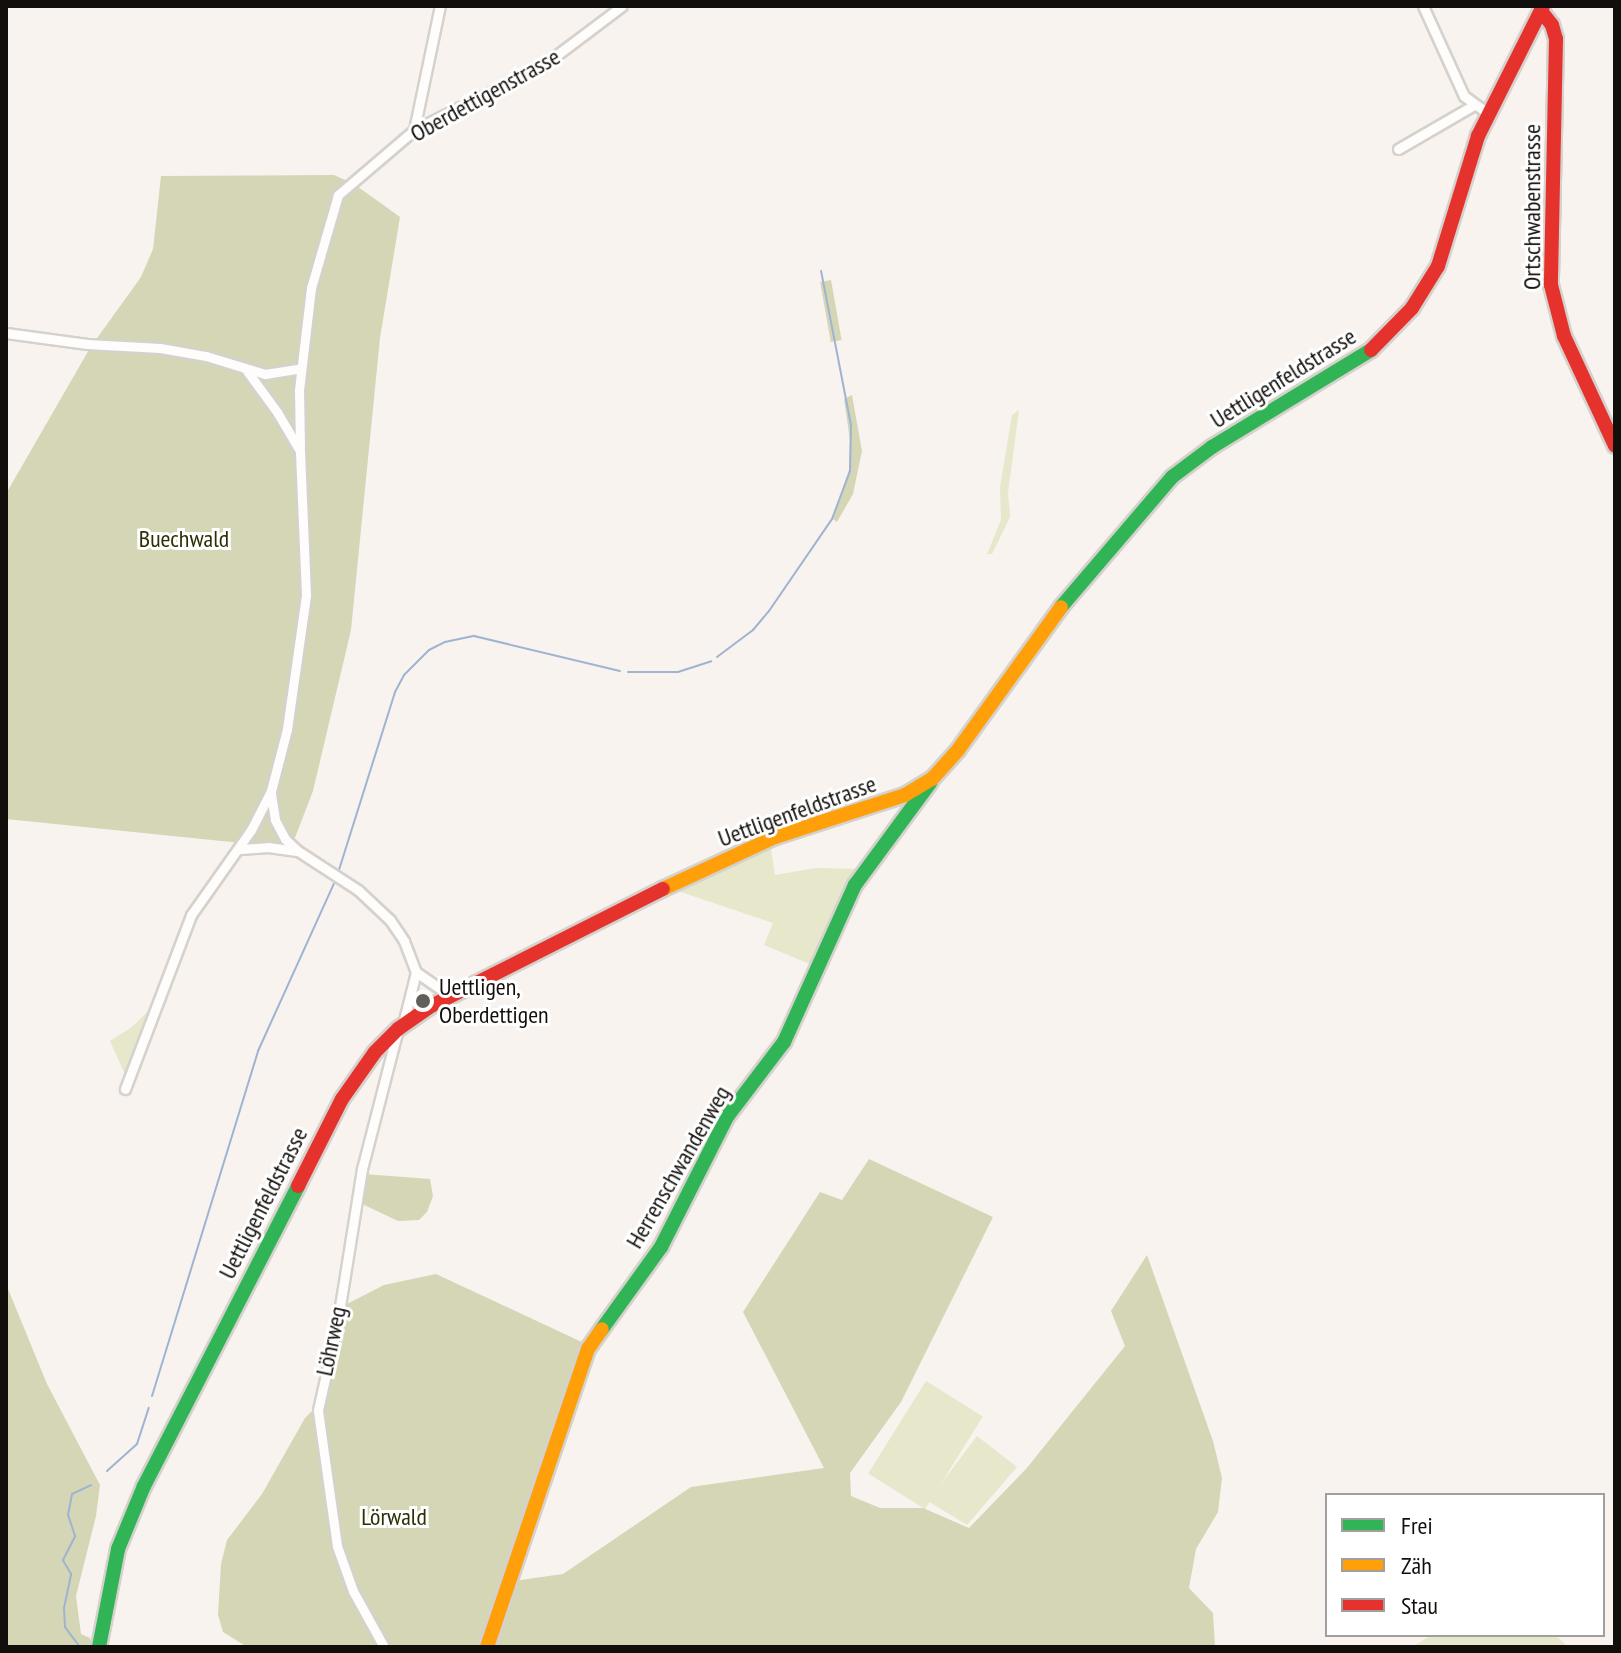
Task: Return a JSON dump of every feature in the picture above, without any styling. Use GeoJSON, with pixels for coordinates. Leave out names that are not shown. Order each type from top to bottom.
{"type":"FeatureCollection","features":[{"type":"Feature","properties":{"kind":"main road","name":"Uettligenfeldstrasse"},"geometry":{"type":"LineString","coordinates":[[99,1647],[118,1549],[144,1486],[357,1075],[400,1027],[449,995],[742,851],[898,798],[932,779],[958,750],[1065,601],[1172,477],[1212,447],[1363,357],[1403,320],[1427,288],[1438,266],[1462,178],[1489,114],[1542,9]]}},
{"type":"Feature","properties":{"kind":"main road","name":"Ortschwabenstrasse"},"geometry":{"type":"LineString","coordinates":[[1542,9],[1555,29],[1556,52],[1551,285],[1564,336],[1615,446]]}},
{"type":"Feature","properties":{"kind":"main road"},"geometry":{"type":"LineString","coordinates":[[1534,30],[1556,52]]}},
{"type":"Feature","properties":{"kind":"main road","name":"Herrenschwandenweg"},"geometry":{"type":"LineString","coordinates":[[487,1647],[588,1349],[661,1247],[727,1117],[784,1042],[855,885],[932,779]]}},
{"type":"Feature","properties":{"kind":"street"},"geometry":{"type":"LineString","coordinates":[[414,130],[440,6]]}},
{"type":"Feature","properties":{"kind":"street","name":"Oberdettigenstrasse"},"geometry":{"type":"LineString","coordinates":[[271,791],[287,729],[306,595],[300,451],[301,368],[313,278],[334,202],[347,185],[414,130],[541,67],[622,6]]}},
{"type":"Feature","properties":{"kind":"street"},"geometry":{"type":"LineString","coordinates":[[1423,6],[1455,81],[1474,105],[1489,114]]}},
{"type":"Feature","properties":{"kind":"street"},"geometry":{"type":"LineString","coordinates":[[1398,149],[1474,105]]}},
{"type":"Feature","properties":{"kind":"street"},"geometry":{"type":"LineString","coordinates":[[6,333],[87,344],[160,348],[206,356],[247,371],[277,375],[301,368]]}},
{"type":"Feature","properties":{"kind":"street"},"geometry":{"type":"LineString","coordinates":[[247,371],[300,451]]}},
{"type":"Feature","properties":{"kind":"street"},"geometry":{"type":"LineString","coordinates":[[125,1089],[191,915],[241,849],[271,791]]}},
{"type":"Feature","properties":{"kind":"street"},"geometry":{"type":"LineString","coordinates":[[271,791],[278,827],[298,851],[368,898],[397,929],[416,972],[449,995]]}},
{"type":"Feature","properties":{"kind":"street"},"geometry":{"type":"LineString","coordinates":[[898,798],[908,814]]}},
{"type":"Feature","properties":{"kind":"street"},"geometry":{"type":"LineString","coordinates":[[241,849],[268,847],[298,851]]}},
{"type":"Feature","properties":{"kind":"street","name":"Löhrweg"},"geometry":{"type":"LineString","coordinates":[[384,1647],[353,1591],[337,1546],[318,1410],[337,1325],[362,1169],[416,972]]}},
{"type":"Feature","properties":{"kind":"green space","name":"Buechwald"},"geometry":{"type":"Polygon","coordinates":[[[334,175],[354,184],[400,217],[380,338],[351,630],[313,791],[291,848],[6,819],[7,492],[90,348],[141,277],[153,249],[161,176],[334,175]]]}},
{"type":"Feature","properties":{"kind":"green space"},"geometry":{"type":"Polygon","coordinates":[[[831,280],[842,340],[831,342],[820,282],[831,280]]]}},
{"type":"Feature","properties":{"kind":"green space"},"geometry":{"type":"Polygon","coordinates":[[[852,395],[862,451],[853,494],[837,522],[832,518],[849,470],[850,440],[844,399],[852,395]]]}},
{"type":"Feature","properties":{"kind":"green space"},"geometry":{"type":"Polygon","coordinates":[[[1019,410],[1008,493],[1010,517],[992,554],[987,554],[1001,520],[1000,487],[1012,415],[1019,410]]]}},
{"type":"Feature","properties":{"kind":"green space"},"geometry":{"type":"Polygon","coordinates":[[[770,843],[775,875],[816,868],[862,869],[817,967],[764,945],[773,923],[672,889],[770,843]]]}},
{"type":"Feature","properties":{"kind":"green space"},"geometry":{"type":"Polygon","coordinates":[[[155,1004],[127,1079],[110,1041],[132,1027],[155,1004]]]}},
{"type":"Feature","properties":{"kind":"green space","name":"Lörwald"},"geometry":{"type":"Polygon","coordinates":[[[869,1159],[993,1217],[901,1402],[850,1473],[851,1496],[880,1508],[923,1508],[969,1528],[1026,1469],[1125,1346],[1111,1311],[1147,1255],[1213,1441],[1222,1478],[1218,1512],[1196,1549],[1189,1588],[1213,1613],[1215,1647],[247,1647],[223,1632],[218,1615],[221,1564],[227,1540],[262,1494],[305,1418],[315,1408],[341,1307],[384,1285],[436,1274],[586,1344],[506,1582],[563,1574],[691,1487],[824,1468],[743,1312],[820,1192],[842,1200],[869,1159]]]}},
{"type":"Feature","properties":{"kind":"green space"},"geometry":{"type":"Polygon","coordinates":[[[364,1174],[430,1179],[433,1196],[427,1212],[419,1220],[398,1221],[358,1202],[364,1174]]]}},
{"type":"Feature","properties":{"kind":"green space"},"geometry":{"type":"Polygon","coordinates":[[[6,1284],[47,1384],[100,1485],[96,1516],[76,1596],[81,1634],[90,1638],[93,1647],[6,1647],[6,1284]]]}},
{"type":"Feature","properties":{"kind":"green space"},"geometry":{"type":"Polygon","coordinates":[[[926,1381],[983,1417],[925,1509],[868,1473],[926,1381]]]}},
{"type":"Feature","properties":{"kind":"green space"},"geometry":{"type":"Polygon","coordinates":[[[977,1436],[1017,1467],[967,1525],[928,1501],[977,1436]]]}},
{"type":"Feature","properties":{"kind":"green space"},"geometry":{"type":"Polygon","coordinates":[[[1429,1637],[1558,1637],[1567,1647],[1412,1647],[1429,1637]]]}},
{"type":"Feature","properties":{"kind":"waterway"},"geometry":{"type":"LineString","coordinates":[[717,657],[753,630],[769,611],[832,519],[850,471],[851,425],[821,271]]}},
{"type":"Feature","properties":{"kind":"waterway"},"geometry":{"type":"LineString","coordinates":[[338,873],[395,692],[404,675],[429,650],[445,642],[474,636],[620,671]]}},
{"type":"Feature","properties":{"kind":"waterway"},"geometry":{"type":"LineString","coordinates":[[628,672],[678,672],[711,661]]}},
{"type":"Feature","properties":{"kind":"waterway"},"geometry":{"type":"LineString","coordinates":[[152,1396],[258,1051],[336,879]]}},
{"type":"Feature","properties":{"kind":"waterway"},"geometry":{"type":"LineString","coordinates":[[107,1471],[137,1444],[149,1408]]}},
{"type":"Feature","properties":{"kind":"waterway"},"geometry":{"type":"LineString","coordinates":[[80,1647],[65,1627],[64,1608],[71,1574],[63,1560],[75,1536],[68,1515],[72,1494],[91,1485]]}},
{"type":"Feature","properties":{"kind":"traffic: fast"},"geometry":{"type":"LineString","coordinates":[[1061,607],[1172,477],[1212,447],[1371,350]]}},
{"type":"Feature","properties":{"kind":"traffic: fast"},"geometry":{"type":"LineString","coordinates":[[602,1329],[661,1247],[727,1117],[784,1042],[855,885],[930,783]]}},
{"type":"Feature","properties":{"kind":"traffic: fast"},"geometry":{"type":"LineString","coordinates":[[99,1647],[118,1549],[144,1486],[298,1186]]}},
{"type":"Feature","properties":{"kind":"traffic: slow"},"geometry":{"type":"LineString","coordinates":[[663,889],[775,837],[905,795],[932,779],[958,750],[1061,607]]}},
{"type":"Feature","properties":{"kind":"traffic: slow"},"geometry":{"type":"LineString","coordinates":[[487,1647],[588,1349],[602,1329]]}},
{"type":"Feature","properties":{"kind":"traffic: jam"},"geometry":{"type":"LineString","coordinates":[[1371,350],[1412,308],[1438,266],[1478,136],[1543,6]]}},
{"type":"Feature","properties":{"kind":"traffic: jam"},"geometry":{"type":"LineString","coordinates":[[1541,11],[1552,25],[1556,39],[1551,285],[1564,336],[1615,446]]}},
{"type":"Feature","properties":{"kind":"traffic: jam"},"geometry":{"type":"LineString","coordinates":[[298,1186],[342,1099],[375,1052],[398,1029],[429,1007],[663,889]]}},
{"type":"Feature","properties":{"kind":"place","name":"Uettligen, Oberdettigen"},"geometry":{"type":"Point","coordinates":[423,1001]}}]}
